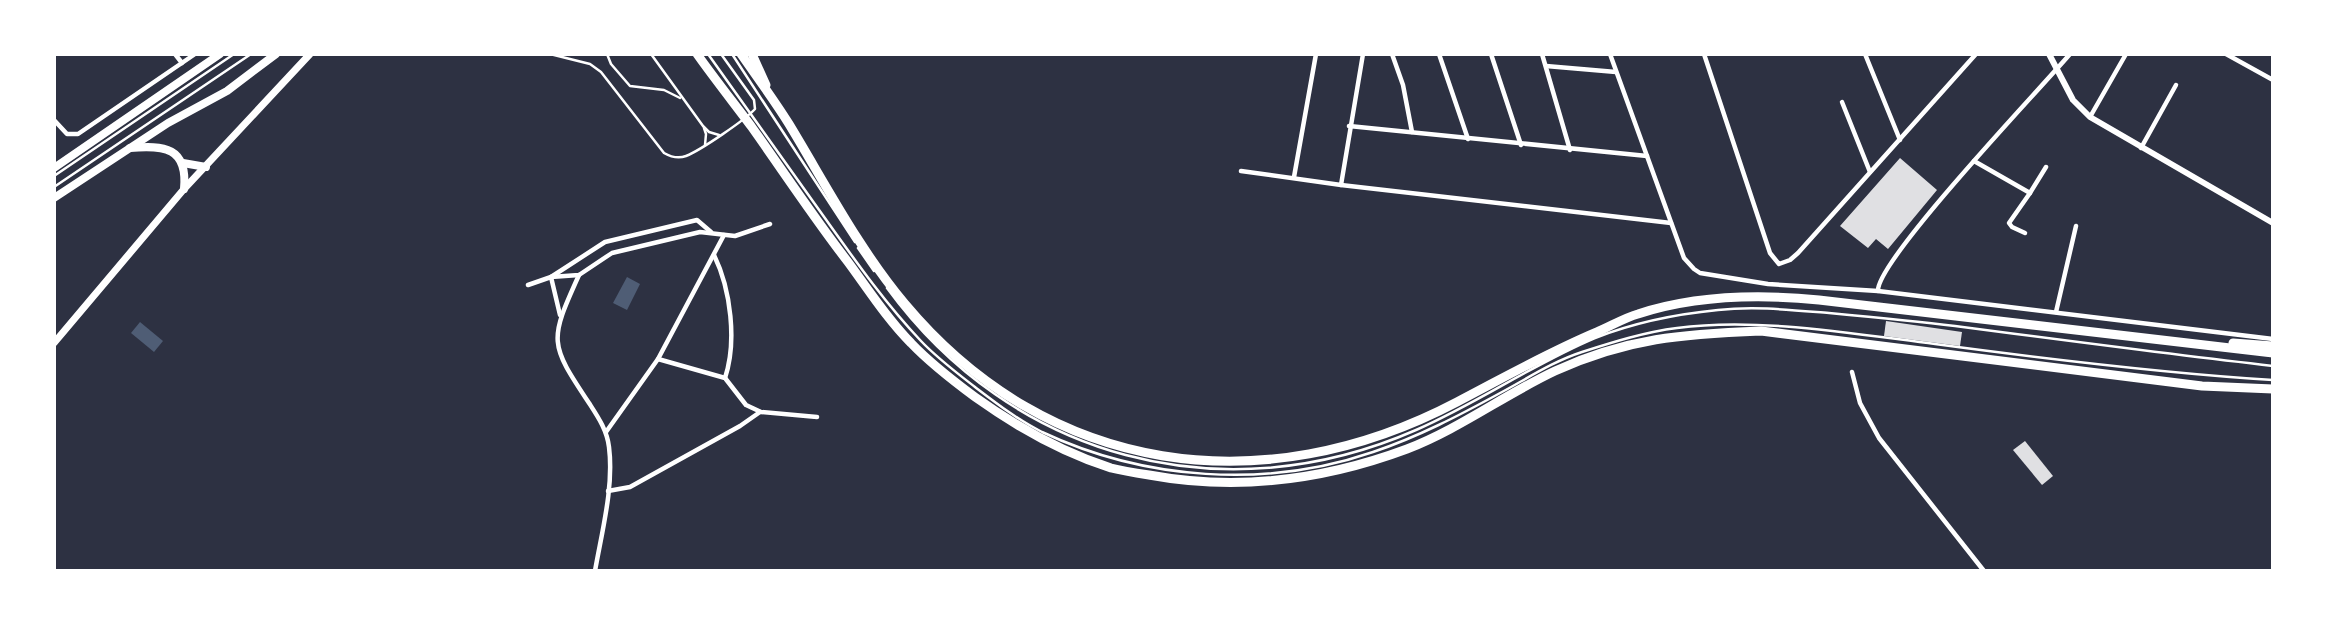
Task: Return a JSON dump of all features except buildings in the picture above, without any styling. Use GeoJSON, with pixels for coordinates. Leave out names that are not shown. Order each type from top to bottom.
{"type":"FeatureCollection","features":[{"type":"Feature","properties":{"kind":"highway"},"geometry":{"type":"LineString","coordinates":[[741,54],[873,261],[902,301],[951,353],[1002,394],[1046,418],[1131,450],[1172,459],[1264,461],[1329,452],[1416,422],[1556,349],[1637,314],[1722,298],[1796,298],[2273,354]]}},
{"type":"Feature","properties":{"kind":"highway"},"geometry":{"type":"LineString","coordinates":[[752,54],[768,93]]}},
{"type":"Feature","properties":{"kind":"highway"},"geometry":{"type":"LineString","coordinates":[[700,56],[732,93],[828,236],[907,340],[946,376],[1034,436],[1114,469],[1205,482],[1269,481],[1325,474],[1373,462],[1411,447],[1457,426],[1554,372],[1601,353],[1642,341],[1710,332],[1761,331],[2202,386],[2273,389]]}},
{"type":"Feature","properties":{"kind":"highway"},"geometry":{"type":"LineString","coordinates":[[2075,329],[2107,329],[2273,346]]}},
{"type":"Feature","properties":{"kind":"main road"},"geometry":{"type":"LineString","coordinates":[[54,168],[219,54]]}},
{"type":"Feature","properties":{"kind":"main road"},"geometry":{"type":"LineString","coordinates":[[54,198],[127,149],[227,91],[276,54]]}},
{"type":"Feature","properties":{"kind":"main road"},"geometry":{"type":"LineString","coordinates":[[54,344],[184,189],[310,54]]}},
{"type":"Feature","properties":{"kind":"main road"},"geometry":{"type":"LineString","coordinates":[[127,149],[160,147],[171,151],[183,163],[186,173],[184,189]]}},
{"type":"Feature","properties":{"kind":"main road"},"geometry":{"type":"LineString","coordinates":[[183,163],[206,167]]}},
{"type":"Feature","properties":{"kind":"street"},"geometry":{"type":"LineString","coordinates":[[175,54],[182,63]]}},
{"type":"Feature","properties":{"kind":"street"},"geometry":{"type":"LineString","coordinates":[[55,123],[66,134],[78,134],[195,54]]}},
{"type":"Feature","properties":{"kind":"street"},"geometry":{"type":"LineString","coordinates":[[1294,177],[1316,54]]}},
{"type":"Feature","properties":{"kind":"street"},"geometry":{"type":"LineString","coordinates":[[1341,185],[1363,54]]}},
{"type":"Feature","properties":{"kind":"street"},"geometry":{"type":"LineString","coordinates":[[1392,54],[1403,85],[1412,132]]}},
{"type":"Feature","properties":{"kind":"street"},"geometry":{"type":"LineString","coordinates":[[1439,54],[1468,139]]}},
{"type":"Feature","properties":{"kind":"street"},"geometry":{"type":"LineString","coordinates":[[1491,54],[1521,145]]}},
{"type":"Feature","properties":{"kind":"street"},"geometry":{"type":"LineString","coordinates":[[1542,54],[1570,150]]}},
{"type":"Feature","properties":{"kind":"street"},"geometry":{"type":"LineString","coordinates":[[1610,54],[1684,258],[1703,274],[1768,284],[1878,292],[2273,339]]}},
{"type":"Feature","properties":{"kind":"street"},"geometry":{"type":"LineString","coordinates":[[1704,54],[1773,259],[1779,264],[1798,253],[1976,54]]}},
{"type":"Feature","properties":{"kind":"street"},"geometry":{"type":"LineString","coordinates":[[1866,54],[1900,140]]}},
{"type":"Feature","properties":{"kind":"street"},"geometry":{"type":"LineString","coordinates":[[2049,54],[2073,100],[2090,117],[2273,223]]}},
{"type":"Feature","properties":{"kind":"street"},"geometry":{"type":"LineString","coordinates":[[1878,292],[1881,279],[1912,236],[1973,161],[2070,54]]}},
{"type":"Feature","properties":{"kind":"street"},"geometry":{"type":"LineString","coordinates":[[2090,117],[2126,54]]}},
{"type":"Feature","properties":{"kind":"street"},"geometry":{"type":"LineString","coordinates":[[2226,54],[2273,80]]}},
{"type":"Feature","properties":{"kind":"street"},"geometry":{"type":"LineString","coordinates":[[1546,66],[1616,72]]}},
{"type":"Feature","properties":{"kind":"street"},"geometry":{"type":"LineString","coordinates":[[2141,148],[2176,85]]}},
{"type":"Feature","properties":{"kind":"street"},"geometry":{"type":"LineString","coordinates":[[1842,102],[1870,172]]}},
{"type":"Feature","properties":{"kind":"street"},"geometry":{"type":"LineString","coordinates":[[1349,126],[1647,156]]}},
{"type":"Feature","properties":{"kind":"street"},"geometry":{"type":"LineString","coordinates":[[1973,161],[2030,193]]}},
{"type":"Feature","properties":{"kind":"street"},"geometry":{"type":"LineString","coordinates":[[2025,233],[2009,223],[2046,167]]}},
{"type":"Feature","properties":{"kind":"street"},"geometry":{"type":"LineString","coordinates":[[1241,171],[1672,223]]}},
{"type":"Feature","properties":{"kind":"street"},"geometry":{"type":"LineString","coordinates":[[528,285],[551,277],[605,242],[697,220],[711,232]]}},
{"type":"Feature","properties":{"kind":"street"},"geometry":{"type":"LineString","coordinates":[[551,277],[579,275],[612,253],[700,232],[742,234],[770,224]]}},
{"type":"Feature","properties":{"kind":"street"},"geometry":{"type":"LineString","coordinates":[[2056,312],[2076,226]]}},
{"type":"Feature","properties":{"kind":"street"},"geometry":{"type":"LineString","coordinates":[[606,432],[658,359],[724,235]]}},
{"type":"Feature","properties":{"kind":"street"},"geometry":{"type":"LineString","coordinates":[[714,256],[726,286],[730,322],[731,362],[725,378]]}},
{"type":"Feature","properties":{"kind":"street"},"geometry":{"type":"LineString","coordinates":[[579,275],[556,328],[559,353],[566,369],[606,432],[610,448],[608,491],[595,571]]}},
{"type":"Feature","properties":{"kind":"street"},"geometry":{"type":"LineString","coordinates":[[551,277],[560,316]]}},
{"type":"Feature","properties":{"kind":"street"},"geometry":{"type":"LineString","coordinates":[[658,359],[725,378],[747,405],[761,412],[817,417]]}},
{"type":"Feature","properties":{"kind":"street"},"geometry":{"type":"LineString","coordinates":[[1852,372],[1864,413],[1879,438],[1984,571]]}},
{"type":"Feature","properties":{"kind":"street"},"geometry":{"type":"LineString","coordinates":[[608,491],[630,486],[761,412]]}},
{"type":"Feature","properties":{"kind":"lane"},"geometry":{"type":"LineString","coordinates":[[54,176],[234,54]]}},
{"type":"Feature","properties":{"kind":"lane"},"geometry":{"type":"LineString","coordinates":[[54,187],[251,54]]}},
{"type":"Feature","properties":{"kind":"lane"},"geometry":{"type":"LineString","coordinates":[[550,54],[590,64],[601,72],[664,153],[670,157],[686,156],[754,112],[756,105],[721,54]]}},
{"type":"Feature","properties":{"kind":"lane"},"geometry":{"type":"LineString","coordinates":[[607,54],[611,64],[630,86],[664,90],[683,100]]}},
{"type":"Feature","properties":{"kind":"lane"},"geometry":{"type":"LineString","coordinates":[[651,54],[703,126],[709,132],[719,135]]}},
{"type":"Feature","properties":{"kind":"lane"},"geometry":{"type":"LineString","coordinates":[[733,54],[868,263],[898,304],[928,338],[1004,401],[1041,424],[1129,457],[1170,466],[1210,470],[1259,468],[1329,459],[1368,449],[1453,413],[1560,354],[1598,337],[1678,315],[1722,309],[1769,308],[1891,318],[2273,366]]}},
{"type":"Feature","properties":{"kind":"lane"},"geometry":{"type":"LineString","coordinates":[[755,125],[893,309],[923,343],[1000,406],[1038,430],[1127,464],[1202,475],[1258,474],[1322,466],[1370,453],[1450,420],[1580,352],[1638,335],[1705,325],[1734,324],[1830,331],[2206,376],[2273,380]]}},
{"type":"Feature","properties":{"kind":"lane"},"geometry":{"type":"LineString","coordinates":[[703,126],[706,134],[705,145]]}},
{"type":"Feature","properties":{"kind":"water"},"geometry":{"type":"Polygon","coordinates":[[[627,277],[640,284],[627,310],[613,303],[627,277]]]}},
{"type":"Feature","properties":{"kind":"water"},"geometry":{"type":"Polygon","coordinates":[[[140,322],[163,341],[154,352],[131,333],[140,322]]]}}]}
